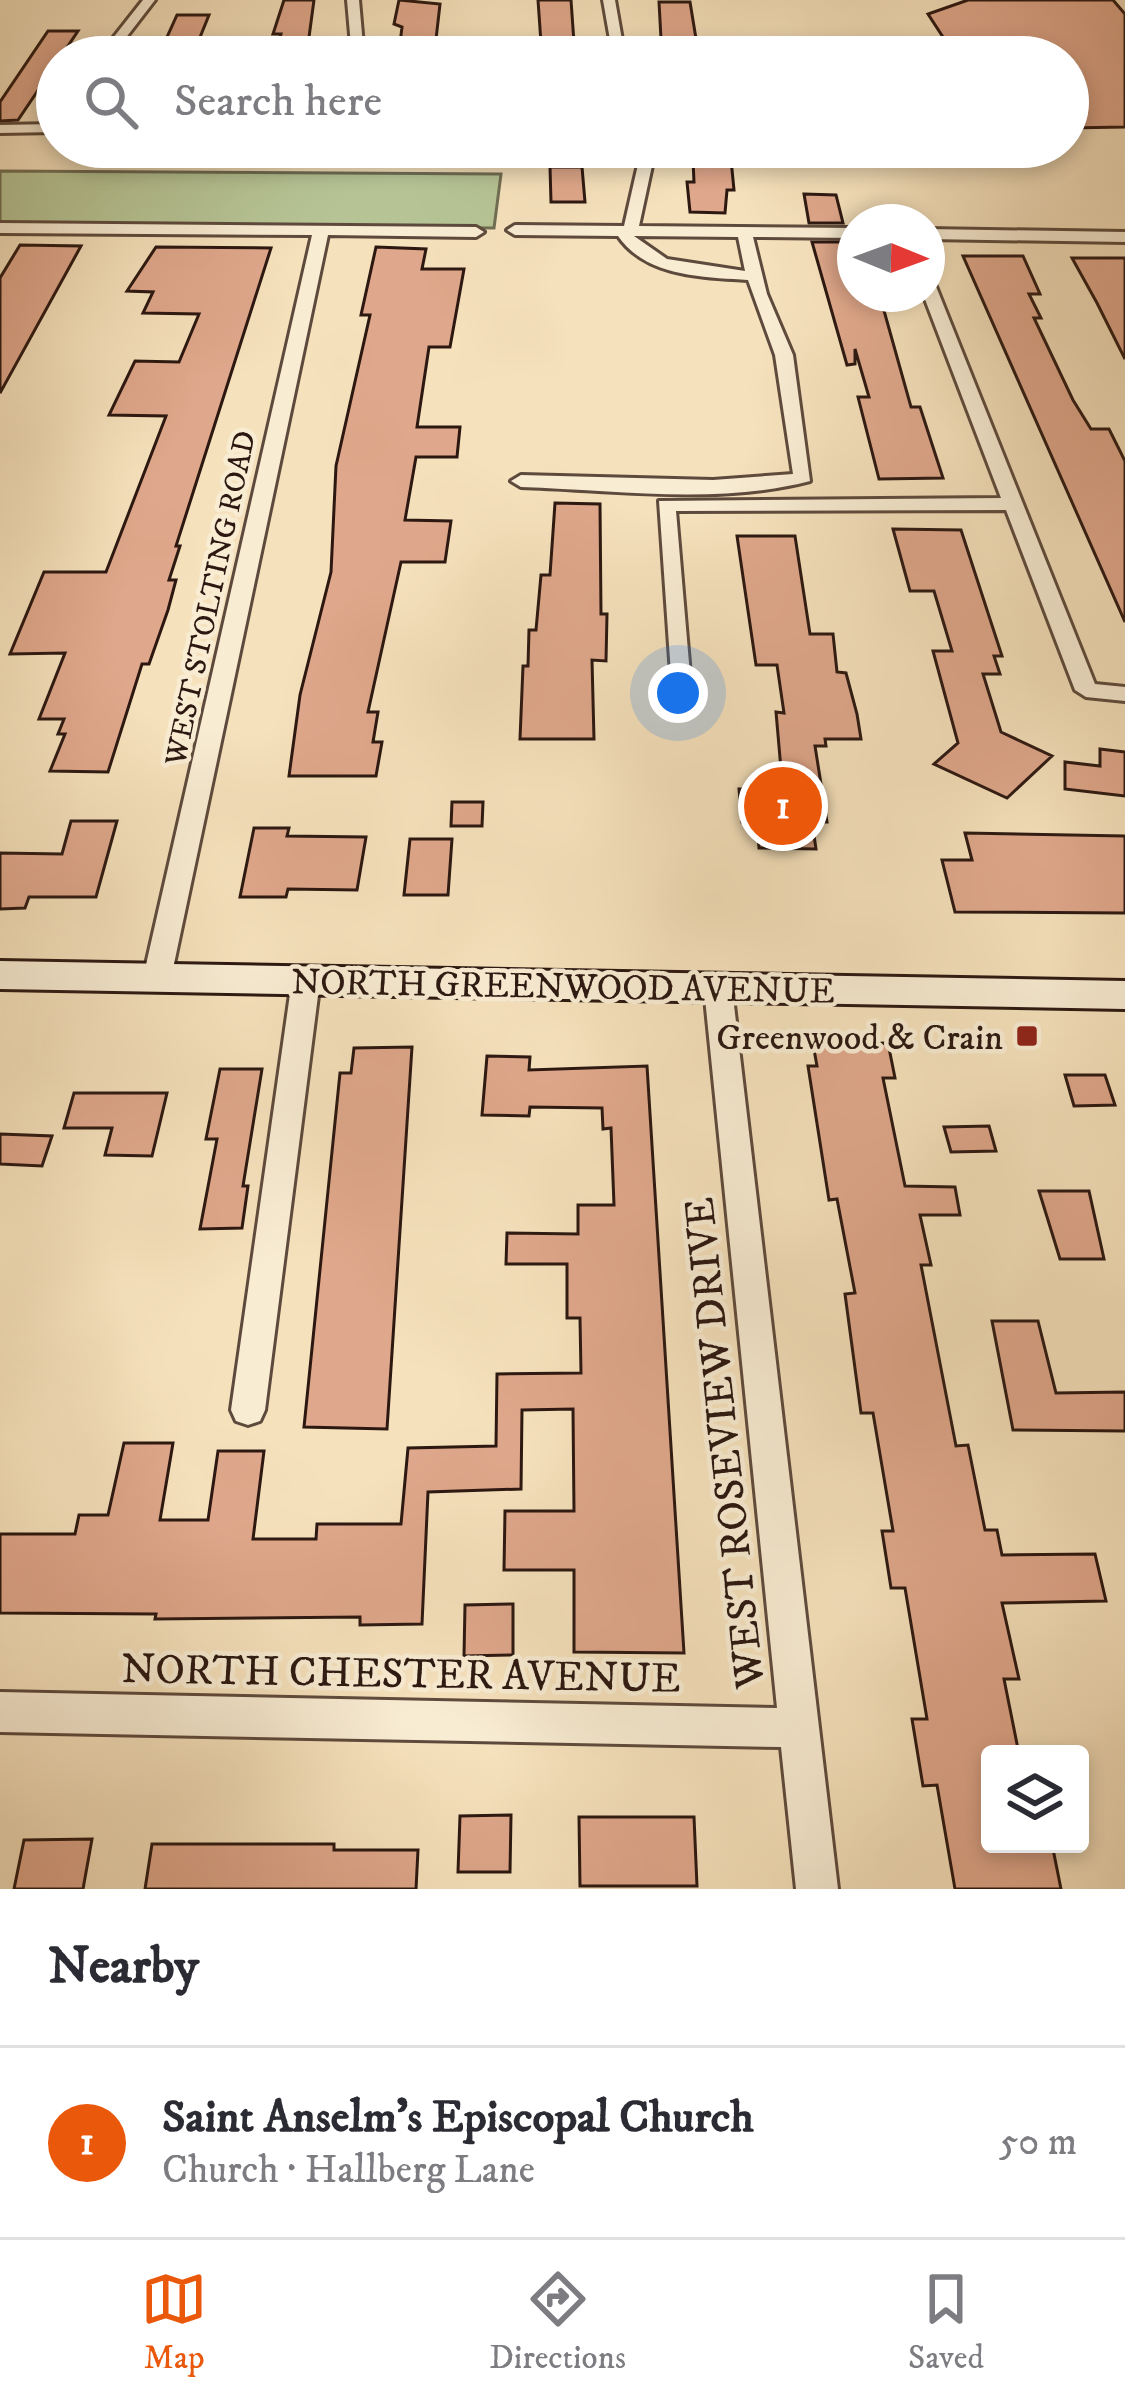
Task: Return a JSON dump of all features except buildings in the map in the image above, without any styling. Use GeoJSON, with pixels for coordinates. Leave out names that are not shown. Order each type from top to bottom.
{"type":"FeatureCollection","features":[{"type":"Feature","properties":{"kind":"main road","name":"NORTH GREENWOOD AVENUE"},"geometry":{"type":"LineString","coordinates":[[0,975],[1125,994]]}},
{"type":"Feature","properties":{"kind":"street"},"geometry":{"type":"LineString","coordinates":[[120,36],[148,0]]}},
{"type":"Feature","properties":{"kind":"street"},"geometry":{"type":"LineString","coordinates":[[353,0],[356,36]]}},
{"type":"Feature","properties":{"kind":"street"},"geometry":{"type":"LineString","coordinates":[[609,0],[615,36]]}},
{"type":"Feature","properties":{"kind":"street"},"geometry":{"type":"LineString","coordinates":[[0,129],[36,128]]}},
{"type":"Feature","properties":{"kind":"street"},"geometry":{"type":"LineString","coordinates":[[643,168],[627,230],[634,248],[669,264],[753,276]]}},
{"type":"Feature","properties":{"kind":"street"},"geometry":{"type":"LineString","coordinates":[[0,228],[476,232]]}},
{"type":"Feature","properties":{"kind":"street","name":"WEST STOLTING ROAD"},"geometry":{"type":"LineString","coordinates":[[157,978],[322,230]]}},
{"type":"Feature","properties":{"kind":"street"},"geometry":{"type":"LineString","coordinates":[[515,230],[837,233]]}},
{"type":"Feature","properties":{"kind":"street"},"geometry":{"type":"LineString","coordinates":[[520,481],[745,483],[792,482],[802,477],[784,355],[753,276],[744,232]]}},
{"type":"Feature","properties":{"kind":"street"},"geometry":{"type":"LineString","coordinates":[[945,234],[1125,237]]}},
{"type":"Feature","properties":{"kind":"street"},"geometry":{"type":"LineString","coordinates":[[938,312],[1086,690],[1125,694]]}},
{"type":"Feature","properties":{"kind":"street"},"geometry":{"type":"LineString","coordinates":[[745,483],[751,505]]}},
{"type":"Feature","properties":{"kind":"street"},"geometry":{"type":"LineString","coordinates":[[681,698],[666,505],[1014,504]]}},
{"type":"Feature","properties":{"kind":"street"},"geometry":{"type":"LineString","coordinates":[[248,1410],[306,980]]}},
{"type":"Feature","properties":{"kind":"street","name":"WEST ROSEVIEW DRIVE"},"geometry":{"type":"LineString","coordinates":[[718,988],[818,1889]]}},
{"type":"Feature","properties":{"kind":"street","name":"NORTH CHESTER AVENUE"},"geometry":{"type":"LineString","coordinates":[[0,1712],[800,1728]]}},
{"type":"Feature","properties":{"kind":"green space"},"geometry":{"type":"Polygon","coordinates":[[[0,171],[501,174],[494,228],[0,224],[0,171]]]}},
{"type":"Feature","properties":{"kind":"place","name":"Saint Anselm's Episcopal Church"},"geometry":{"type":"Point","coordinates":[783,806]}},
{"type":"Feature","properties":{"kind":"place","name":"Greenwood & Crain"},"geometry":{"type":"Point","coordinates":[1027,1036]}}]}
